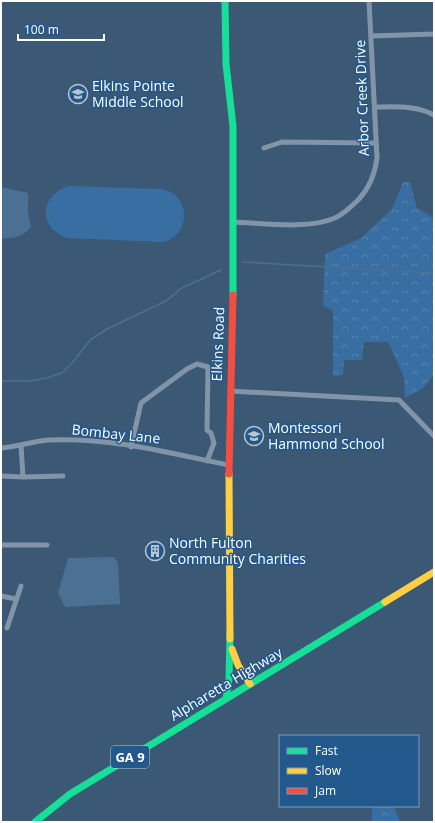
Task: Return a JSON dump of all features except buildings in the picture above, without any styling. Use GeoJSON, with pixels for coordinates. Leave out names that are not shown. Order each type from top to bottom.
{"type":"FeatureCollection","features":[{"type":"Feature","properties":{"kind":"main road","name":"Elkins Road"},"geometry":{"type":"LineString","coordinates":[[225,1],[226,64],[233,126],[234,265],[228,465],[230,634],[234,656],[250,684]]}},
{"type":"Feature","properties":{"kind":"main road","name":"Alpharetta Highway"},"geometry":{"type":"LineString","coordinates":[[35,822],[70,794],[434,572]]}},
{"type":"Feature","properties":{"kind":"main road"},"geometry":{"type":"LineString","coordinates":[[226,699],[229,679],[230,634]]}},
{"type":"Feature","properties":{"kind":"street","name":"Arbor Creek Drive"},"geometry":{"type":"LineString","coordinates":[[233,222],[298,224],[317,223],[335,218],[350,208],[371,182],[376,163],[376,143],[372,36],[369,1]]}},
{"type":"Feature","properties":{"kind":"street"},"geometry":{"type":"LineString","coordinates":[[372,36],[434,34]]}},
{"type":"Feature","properties":{"kind":"street"},"geometry":{"type":"LineString","coordinates":[[375,107],[412,108],[425,110],[434,115]]}},
{"type":"Feature","properties":{"kind":"street"},"geometry":{"type":"LineString","coordinates":[[264,148],[282,142],[376,143]]}},
{"type":"Feature","properties":{"kind":"street"},"geometry":{"type":"LineString","coordinates":[[131,446],[141,403],[187,369],[197,364],[208,367],[207,430],[211,432],[214,443],[207,461]]}},
{"type":"Feature","properties":{"kind":"street"},"geometry":{"type":"LineString","coordinates":[[230,391],[399,400],[434,436]]}},
{"type":"Feature","properties":{"kind":"street","name":"Bombay Lane"},"geometry":{"type":"LineString","coordinates":[[1,448],[49,440],[90,441],[131,446],[228,465]]}},
{"type":"Feature","properties":{"kind":"street"},"geometry":{"type":"LineString","coordinates":[[21,445],[23,477]]}},
{"type":"Feature","properties":{"kind":"street"},"geometry":{"type":"LineString","coordinates":[[1,476],[63,476]]}},
{"type":"Feature","properties":{"kind":"street"},"geometry":{"type":"LineString","coordinates":[[1,545],[47,545]]}},
{"type":"Feature","properties":{"kind":"street"},"geometry":{"type":"LineString","coordinates":[[7,628],[21,586]]}},
{"type":"Feature","properties":{"kind":"street"},"geometry":{"type":"LineString","coordinates":[[1,596],[16,599]]}},
{"type":"Feature","properties":{"kind":"green space"},"geometry":{"type":"Polygon","coordinates":[[[403,182],[410,182],[417,208],[434,218],[434,375],[423,388],[405,398],[404,377],[388,342],[364,342],[362,360],[344,360],[343,375],[333,376],[333,311],[323,305],[325,254],[361,238],[392,209],[403,182]]]}},
{"type":"Feature","properties":{"kind":"green space"},"geometry":{"type":"Polygon","coordinates":[[[69,186],[163,189],[174,194],[180,201],[183,208],[183,223],[176,236],[170,240],[162,242],[67,238],[51,227],[47,220],[46,212],[52,197],[59,190],[69,186]]]}},
{"type":"Feature","properties":{"kind":"green space"},"geometry":{"type":"Polygon","coordinates":[[[372,807],[394,807],[400,822],[372,822],[372,807]]]}},
{"type":"Feature","properties":{"kind":"shaded area"},"geometry":{"type":"Polygon","coordinates":[[[1,187],[28,193],[28,213],[31,227],[25,233],[18,236],[1,239],[1,187]]]}},
{"type":"Feature","properties":{"kind":"shaded area"},"geometry":{"type":"Polygon","coordinates":[[[114,557],[118,563],[120,604],[65,607],[58,593],[68,558],[114,557]]]}},
{"type":"Feature","properties":{"kind":"waterway"},"geometry":{"type":"LineString","coordinates":[[243,262],[434,273]]}},
{"type":"Feature","properties":{"kind":"waterway"},"geometry":{"type":"LineString","coordinates":[[1,381],[29,381],[47,378],[62,373],[74,361],[90,340],[107,329],[166,301],[182,288],[221,270]]}},
{"type":"Feature","properties":{"kind":"traffic: fast"},"geometry":{"type":"LineString","coordinates":[[225,1],[226,64],[233,126],[233,295]]}},
{"type":"Feature","properties":{"kind":"traffic: fast"},"geometry":{"type":"LineString","coordinates":[[35,822],[70,794],[385,602]]}},
{"type":"Feature","properties":{"kind":"traffic: fast"},"geometry":{"type":"LineString","coordinates":[[226,699],[229,679],[230,634]]}},
{"type":"Feature","properties":{"kind":"traffic: slow"},"geometry":{"type":"LineString","coordinates":[[229,474],[230,639]]}},
{"type":"Feature","properties":{"kind":"traffic: slow"},"geometry":{"type":"LineString","coordinates":[[385,602],[434,572]]}},
{"type":"Feature","properties":{"kind":"traffic: slow"},"geometry":{"type":"LineString","coordinates":[[232,649],[238,665],[250,684]]}},
{"type":"Feature","properties":{"kind":"traffic: jam"},"geometry":{"type":"LineString","coordinates":[[229,474],[233,295]]}},
{"type":"Feature","properties":{"kind":"place","name":"Elkins Pointe Middle School"},"geometry":{"type":"Point","coordinates":[78,94]}},
{"type":"Feature","properties":{"kind":"place","name":"Montessori Hammond School"},"geometry":{"type":"Point","coordinates":[254,436]}},
{"type":"Feature","properties":{"kind":"place","name":"North Fulton Community Charities"},"geometry":{"type":"Point","coordinates":[155,551]}}]}
